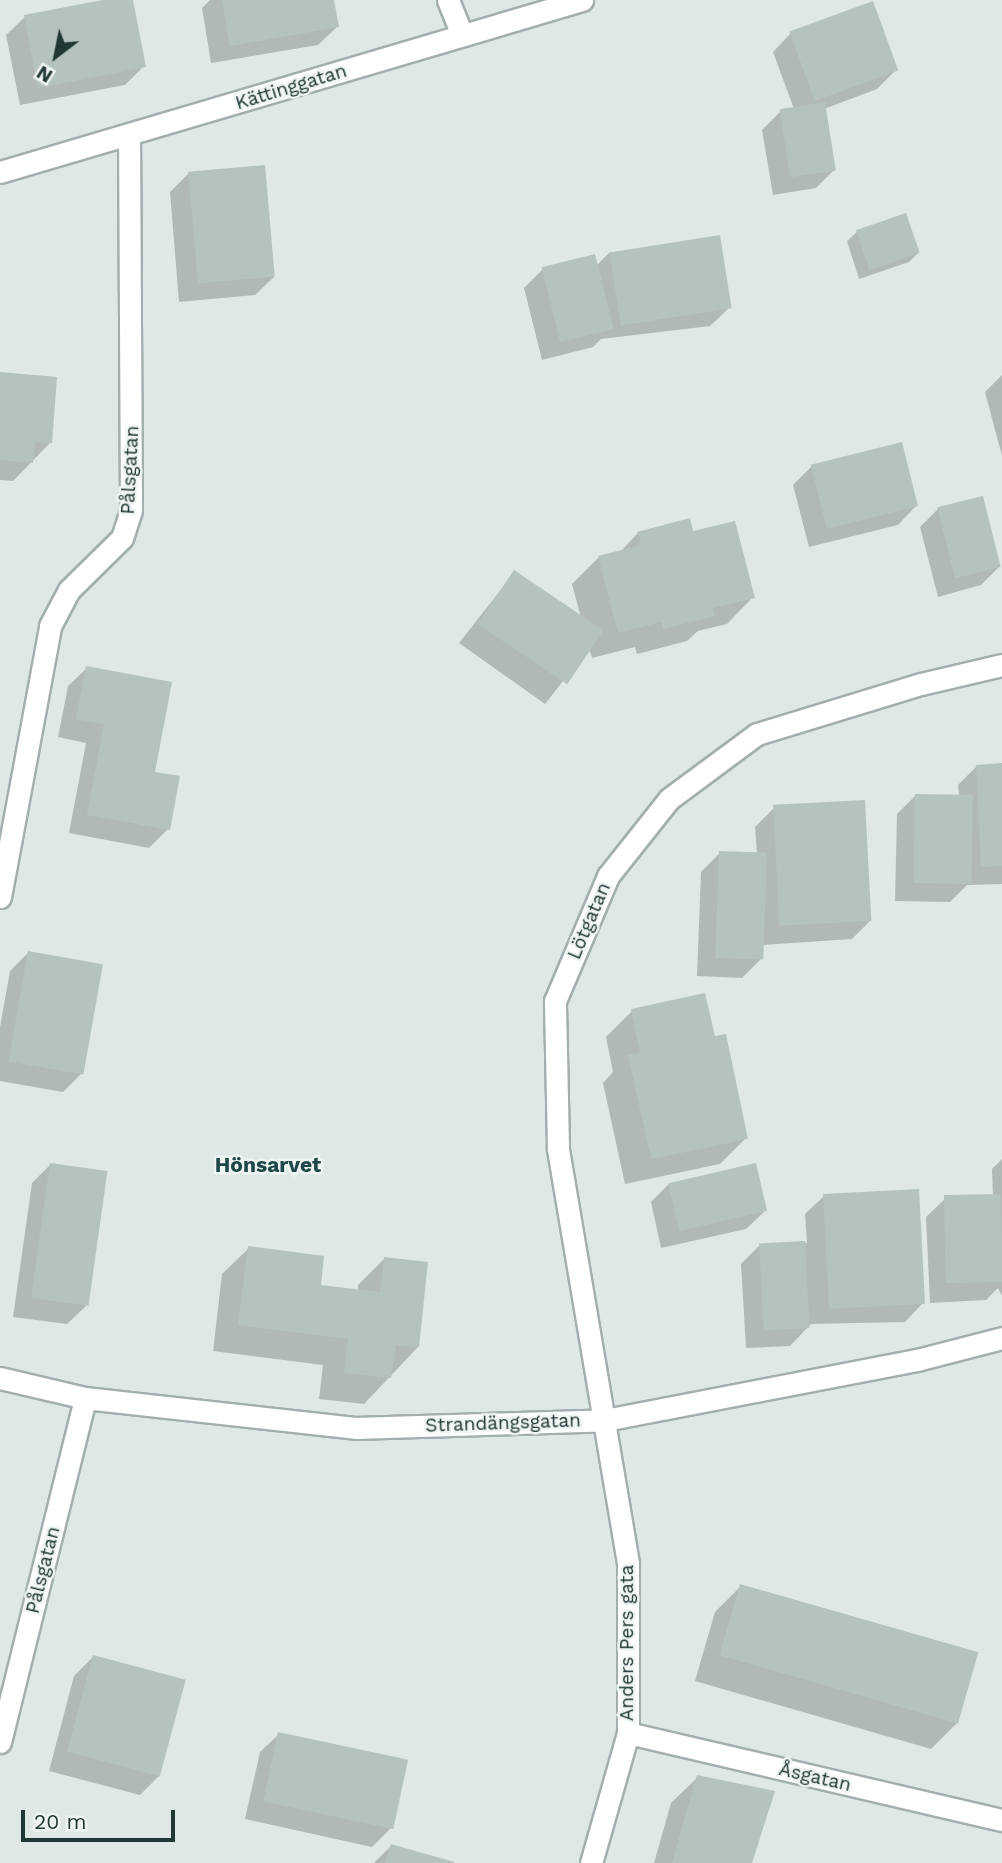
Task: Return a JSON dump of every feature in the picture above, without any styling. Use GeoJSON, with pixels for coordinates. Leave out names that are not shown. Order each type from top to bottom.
{"type":"FeatureCollection","features":[{"type":"Feature","properties":{"kind":"street"},"geometry":{"type":"LineString","coordinates":[[448,0],[462,34]]}},
{"type":"Feature","properties":{"kind":"street","name":"Kättinggatan"},"geometry":{"type":"LineString","coordinates":[[0,172],[129,137],[462,34],[582,0]]}},
{"type":"Feature","properties":{"kind":"street","name":"Pålsgatan"},"geometry":{"type":"LineString","coordinates":[[0,892],[50,626],[69,590],[122,538],[131,510],[129,137]]}},
{"type":"Feature","properties":{"kind":"street","name":"Lötgatan"},"geometry":{"type":"LineString","coordinates":[[605,1420],[558,1147],[555,1001],[608,876],[669,799],[757,734],[921,684],[1002,665]]}},
{"type":"Feature","properties":{"kind":"street","name":"Strandängsgatan"},"geometry":{"type":"LineString","coordinates":[[0,1378],[85,1398],[357,1428],[605,1420],[917,1360],[1002,1338]]}},
{"type":"Feature","properties":{"kind":"street","name":"Pålsgatan"},"geometry":{"type":"LineString","coordinates":[[0,1742],[85,1398]]}},
{"type":"Feature","properties":{"kind":"street","name":"Anders Pers gata"},"geometry":{"type":"LineString","coordinates":[[591,1863],[628,1733],[628,1563],[605,1420]]}},
{"type":"Feature","properties":{"kind":"street","name":"Åsgatan"},"geometry":{"type":"LineString","coordinates":[[628,1733],[1002,1820]]}},
{"type":"Feature","properties":{"kind":"building"},"geometry":{"type":"Polygon","coordinates":[[[103,0],[133,0],[146,67],[38,88],[24,15],[103,0]]]}},
{"type":"Feature","properties":{"kind":"building"},"geometry":{"type":"Polygon","coordinates":[[[222,0],[334,0],[339,27],[230,46],[222,0]]]}},
{"type":"Feature","properties":{"kind":"building"},"geometry":{"type":"Polygon","coordinates":[[[873,1],[898,71],[815,101],[789,31],[873,1]]]}},
{"type":"Feature","properties":{"kind":"building"},"geometry":{"type":"Polygon","coordinates":[[[825,102],[836,170],[790,177],[780,109],[825,102]]]}},
{"type":"Feature","properties":{"kind":"building"},"geometry":{"type":"Polygon","coordinates":[[[265,165],[275,277],[198,283],[188,172],[265,165]]]}},
{"type":"Feature","properties":{"kind":"building"},"geometry":{"type":"Polygon","coordinates":[[[906,213],[920,253],[870,270],[856,230],[906,213]]]}},
{"type":"Feature","properties":{"kind":"building"},"geometry":{"type":"Polygon","coordinates":[[[720,235],[732,308],[621,326],[609,253],[720,235]]]}},
{"type":"Feature","properties":{"kind":"building"},"geometry":{"type":"Polygon","coordinates":[[[595,254],[614,329],[560,342],[542,267],[595,254]]]}},
{"type":"Feature","properties":{"kind":"building"},"geometry":{"type":"Polygon","coordinates":[[[0,372],[57,377],[52,443],[35,442],[33,463],[0,460],[0,372]]]}},
{"type":"Feature","properties":{"kind":"building"},"geometry":{"type":"Polygon","coordinates":[[[902,442],[918,506],[827,529],[811,465],[902,442]]]}},
{"type":"Feature","properties":{"kind":"building"},"geometry":{"type":"Polygon","coordinates":[[[983,496],[1001,567],[955,578],[937,507],[983,496]]]}},
{"type":"Feature","properties":{"kind":"building"},"geometry":{"type":"Polygon","coordinates":[[[690,518],[693,531],[735,521],[755,598],[713,608],[715,616],[663,629],[661,622],[618,633],[598,556],[641,545],[637,532],[690,518]]]}},
{"type":"Feature","properties":{"kind":"building"},"geometry":{"type":"Polygon","coordinates":[[[514,570],[604,630],[567,684],[478,624],[514,570]]]}},
{"type":"Feature","properties":{"kind":"building"},"geometry":{"type":"Polygon","coordinates":[[[86,666],[172,682],[155,772],[180,776],[170,830],[87,815],[104,724],[76,719],[86,666]]]}},
{"type":"Feature","properties":{"kind":"building"},"geometry":{"type":"Polygon","coordinates":[[[1002,763],[1002,866],[981,867],[976,765],[1002,763]]]}},
{"type":"Feature","properties":{"kind":"building"},"geometry":{"type":"Polygon","coordinates":[[[915,794],[973,795],[971,884],[913,883],[915,794]]]}},
{"type":"Feature","properties":{"kind":"building"},"geometry":{"type":"Polygon","coordinates":[[[865,800],[871,921],[779,926],[773,805],[865,800]]]}},
{"type":"Feature","properties":{"kind":"building"},"geometry":{"type":"Polygon","coordinates":[[[719,851],[767,853],[763,960],[715,958],[719,851]]]}},
{"type":"Feature","properties":{"kind":"building"},"geometry":{"type":"Polygon","coordinates":[[[28,951],[103,964],[83,1074],[9,1061],[28,951]]]}},
{"type":"Feature","properties":{"kind":"building"},"geometry":{"type":"Polygon","coordinates":[[[705,993],[715,1036],[726,1034],[748,1139],[651,1159],[628,1055],[640,1053],[631,1009],[705,993]]]}},
{"type":"Feature","properties":{"kind":"building"},"geometry":{"type":"Polygon","coordinates":[[[50,1163],[107,1171],[89,1306],[31,1298],[50,1163]]]}},
{"type":"Feature","properties":{"kind":"building"},"geometry":{"type":"Polygon","coordinates":[[[756,1163],[767,1211],[679,1231],[668,1183],[756,1163]]]}},
{"type":"Feature","properties":{"kind":"building"},"geometry":{"type":"Polygon","coordinates":[[[919,1189],[925,1304],[829,1309],[823,1194],[919,1189]]]}},
{"type":"Feature","properties":{"kind":"building"},"geometry":{"type":"Polygon","coordinates":[[[1001,1194],[1002,1282],[946,1283],[944,1195],[1001,1194]]]}},
{"type":"Feature","properties":{"kind":"building"},"geometry":{"type":"Polygon","coordinates":[[[805,1241],[810,1328],[764,1330],[759,1243],[805,1241]]]}},
{"type":"Feature","properties":{"kind":"building"},"geometry":{"type":"Polygon","coordinates":[[[248,1246],[324,1256],[321,1285],[380,1292],[384,1257],[428,1262],[419,1347],[396,1345],[391,1378],[344,1373],[348,1339],[238,1325],[248,1246]]]}},
{"type":"Feature","properties":{"kind":"building"},"geometry":{"type":"Polygon","coordinates":[[[740,1584],[978,1652],[958,1723],[720,1655],[740,1584]]]}},
{"type":"Feature","properties":{"kind":"building"},"geometry":{"type":"Polygon","coordinates":[[[93,1655],[186,1680],[160,1776],[67,1752],[93,1655]]]}},
{"type":"Feature","properties":{"kind":"building"},"geometry":{"type":"Polygon","coordinates":[[[278,1732],[408,1760],[393,1829],[263,1801],[278,1732]]]}},
{"type":"Feature","properties":{"kind":"building"},"geometry":{"type":"Polygon","coordinates":[[[697,1775],[775,1791],[752,1863],[672,1863],[697,1775]]]}},
{"type":"Feature","properties":{"kind":"building"},"geometry":{"type":"Polygon","coordinates":[[[391,1844],[454,1862],[454,1863],[385,1863],[391,1844]]]}},
{"type":"Feature","properties":{"kind":"district","name":"Hönsarvet"},"geometry":{"type":"Point","coordinates":[268,1165]}}]}
